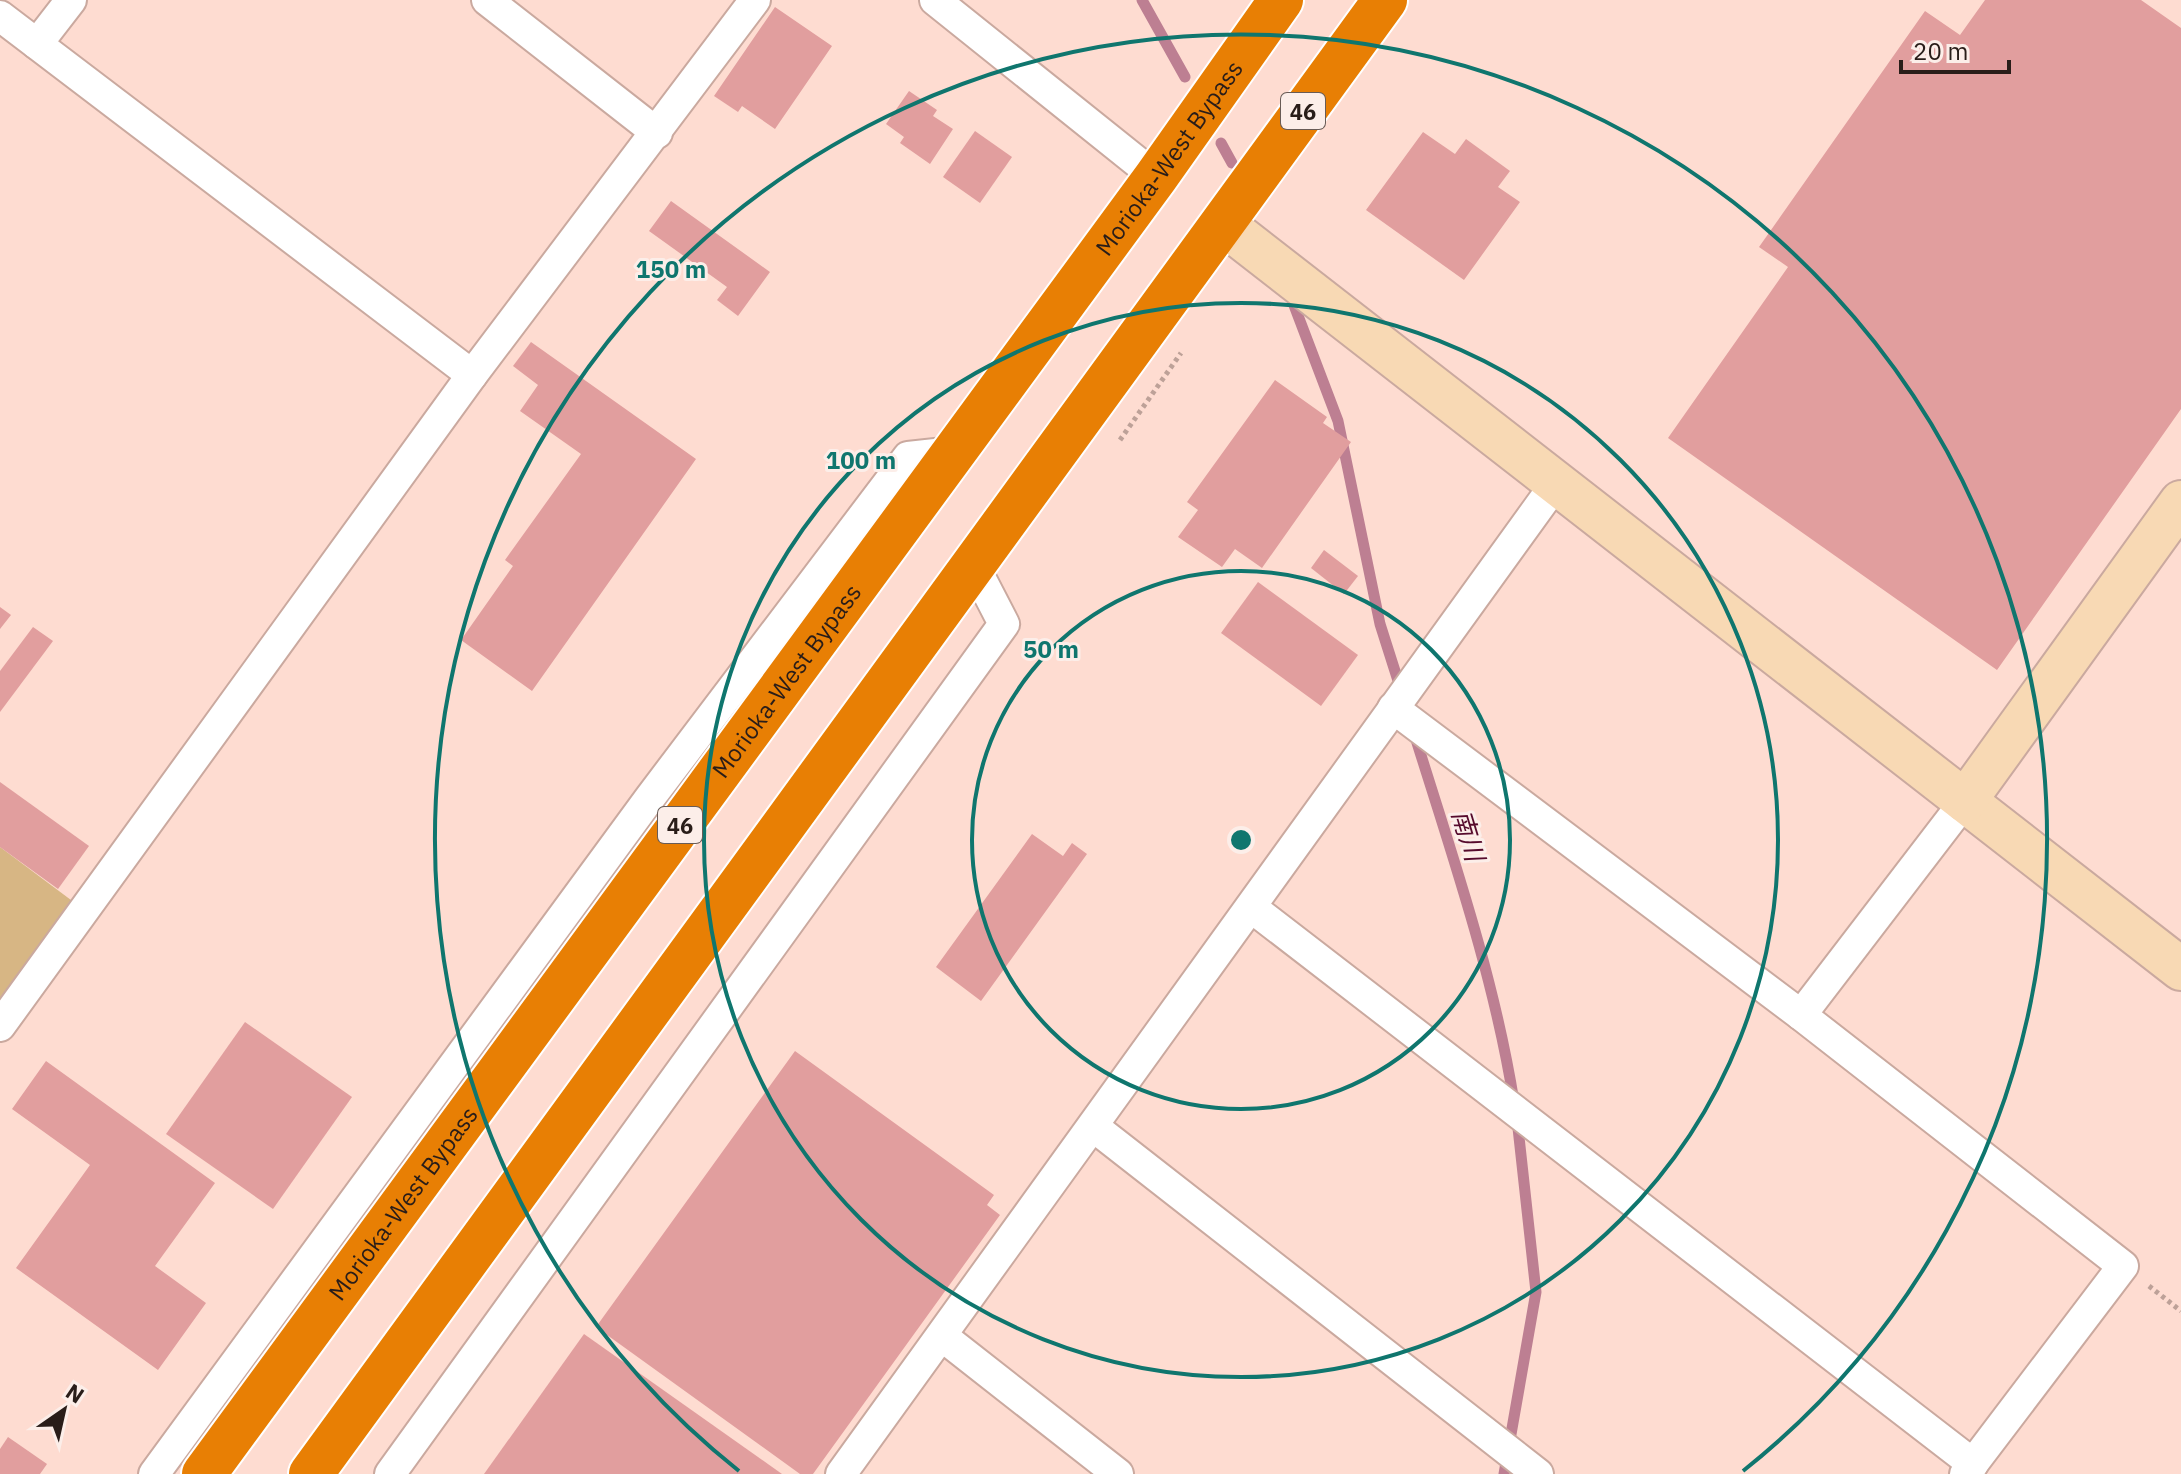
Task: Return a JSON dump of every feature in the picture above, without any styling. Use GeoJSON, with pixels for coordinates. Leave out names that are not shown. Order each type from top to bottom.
{"type":"FeatureCollection","features":[{"type":"Feature","properties":{"kind":"highway","name":"Morioka-West Bypass"},"geometry":{"type":"LineString","coordinates":[[204,1474],[1156,177],[1281,0]]}},
{"type":"Feature","properties":{"kind":"highway","name":"46"},"geometry":{"type":"LineString","coordinates":[[311,1474],[973,564],[1237,234],[1385,0]]}},
{"type":"Feature","properties":{"kind":"street"},"geometry":{"type":"LineString","coordinates":[[37,44],[71,0]]}},
{"type":"Feature","properties":{"kind":"street"},"geometry":{"type":"LineString","coordinates":[[487,0],[657,133]]}},
{"type":"Feature","properties":{"kind":"street"},"geometry":{"type":"LineString","coordinates":[[0,1026],[472,375],[755,0]]}},
{"type":"Feature","properties":{"kind":"street"},"geometry":{"type":"LineString","coordinates":[[935,0],[1156,177]]}},
{"type":"Feature","properties":{"kind":"street"},"geometry":{"type":"LineString","coordinates":[[0,16],[472,375]]}},
{"type":"Feature","properties":{"kind":"street"},"geometry":{"type":"LineString","coordinates":[[1237,234],[2181,969]]}},
{"type":"Feature","properties":{"kind":"street"},"geometry":{"type":"LineString","coordinates":[[154,1474],[649,799],[908,457],[954,452]]}},
{"type":"Feature","properties":{"kind":"street"},"geometry":{"type":"LineString","coordinates":[[841,1474],[1557,482]]}},
{"type":"Feature","properties":{"kind":"street"},"geometry":{"type":"LineString","coordinates":[[1801,1015],[1965,801],[2181,502]]}},
{"type":"Feature","properties":{"kind":"street"},"geometry":{"type":"LineString","coordinates":[[390,1474],[1004,624],[973,564]]}},
{"type":"Feature","properties":{"kind":"street"},"geometry":{"type":"LineString","coordinates":[[1251,907],[1969,1469],[2123,1266],[1801,1015],[1393,708]]}},
{"type":"Feature","properties":{"kind":"street"},"geometry":{"type":"LineString","coordinates":[[1094,1127],[1538,1474]]}},
{"type":"Feature","properties":{"kind":"street"},"geometry":{"type":"LineString","coordinates":[[942,1336],[1118,1474]]}},
{"type":"Feature","properties":{"kind":"path"},"geometry":{"type":"LineString","coordinates":[[1120,440],[1187,346]]}},
{"type":"Feature","properties":{"kind":"shaded area"},"geometry":{"type":"Polygon","coordinates":[[[0,847],[75,903],[0,1003],[0,847]]]}},
{"type":"Feature","properties":{"kind":"building"},"geometry":{"type":"Polygon","coordinates":[[[1985,0],[2141,0],[2181,28],[2181,409],[1997,670],[1668,438],[1788,267],[1759,247],[1925,11],[1960,35],[1985,0]]]}},
{"type":"Feature","properties":{"kind":"building"},"geometry":{"type":"Polygon","coordinates":[[[775,7],[832,46],[775,129],[742,106],[738,112],[714,96],[775,7]]]}},
{"type":"Feature","properties":{"kind":"building"},"geometry":{"type":"Polygon","coordinates":[[[909,91],[937,110],[933,116],[953,129],[930,164],[900,143],[904,137],[886,124],[909,91]]]}},
{"type":"Feature","properties":{"kind":"building"},"geometry":{"type":"Polygon","coordinates":[[[975,131],[1012,157],[980,203],[943,177],[975,131]]]}},
{"type":"Feature","properties":{"kind":"building"},"geometry":{"type":"Polygon","coordinates":[[[1423,132],[1455,154],[1466,139],[1510,171],[1498,187],[1520,202],[1464,280],[1366,210],[1423,132]]]}},
{"type":"Feature","properties":{"kind":"building"},"geometry":{"type":"Polygon","coordinates":[[[671,201],[770,272],[738,316],[717,300],[727,287],[649,231],[671,201]]]}},
{"type":"Feature","properties":{"kind":"building"},"geometry":{"type":"Polygon","coordinates":[[[531,342],[696,459],[532,691],[461,640],[513,566],[505,560],[581,454],[520,411],[538,385],[513,366],[531,342]]]}},
{"type":"Feature","properties":{"kind":"building"},"geometry":{"type":"Polygon","coordinates":[[[1275,380],[1327,417],[1323,423],[1351,442],[1262,568],[1235,549],[1222,567],[1178,537],[1198,510],[1187,502],[1275,380]]]}},
{"type":"Feature","properties":{"kind":"building"},"geometry":{"type":"Polygon","coordinates":[[[1324,550],[1358,576],[1344,594],[1311,568],[1324,550]]]}},
{"type":"Feature","properties":{"kind":"building"},"geometry":{"type":"Polygon","coordinates":[[[1258,582],[1358,655],[1321,706],[1221,633],[1258,582]]]}},
{"type":"Feature","properties":{"kind":"building"},"geometry":{"type":"Polygon","coordinates":[[[0,607],[11,615],[0,629],[0,607]]]}},
{"type":"Feature","properties":{"kind":"building"},"geometry":{"type":"Polygon","coordinates":[[[33,627],[53,641],[0,712],[0,671],[33,627]]]}},
{"type":"Feature","properties":{"kind":"building"},"geometry":{"type":"Polygon","coordinates":[[[0,782],[89,846],[58,889],[0,847],[0,782]]]}},
{"type":"Feature","properties":{"kind":"building"},"geometry":{"type":"Polygon","coordinates":[[[1032,834],[1063,856],[1072,843],[1087,854],[981,1001],[936,967],[1032,834]]]}},
{"type":"Feature","properties":{"kind":"building"},"geometry":{"type":"Polygon","coordinates":[[[245,1022],[352,1097],[273,1209],[166,1134],[245,1022]]]}},
{"type":"Feature","properties":{"kind":"building"},"geometry":{"type":"Polygon","coordinates":[[[795,1051],[994,1195],[987,1205],[1000,1215],[813,1474],[800,1474],[596,1327],[795,1051]]]}},
{"type":"Feature","properties":{"kind":"building"},"geometry":{"type":"Polygon","coordinates":[[[46,1061],[215,1183],[155,1266],[206,1303],[158,1370],[16,1268],[90,1165],[12,1109],[46,1061]]]}},
{"type":"Feature","properties":{"kind":"building"},"geometry":{"type":"Polygon","coordinates":[[[584,1334],[782,1474],[484,1474],[584,1334]]]}},
{"type":"Feature","properties":{"kind":"building"},"geometry":{"type":"Polygon","coordinates":[[[8,1437],[47,1464],[40,1474],[0,1474],[0,1449],[8,1437]]]}},
{"type":"Feature","properties":{"kind":"waterway","name":"南川"},"geometry":{"type":"LineString","coordinates":[[1142,0],[1185,77]]}},
{"type":"Feature","properties":{"kind":"waterway","name":"南川"},"geometry":{"type":"LineString","coordinates":[[1221,143],[1232,163]]}},
{"type":"Feature","properties":{"kind":"waterway","name":"南川"},"geometry":{"type":"LineString","coordinates":[[1289,292],[1338,421],[1380,624],[1401,690]]}},
{"type":"Feature","properties":{"kind":"waterway","name":"南川"},"geometry":{"type":"LineString","coordinates":[[1414,733],[1484,962],[1514,1102]]}},
{"type":"Feature","properties":{"kind":"waterway","name":"南川"},"geometry":{"type":"LineString","coordinates":[[1504,1474],[1536,1292],[1517,1119]]}}]}
